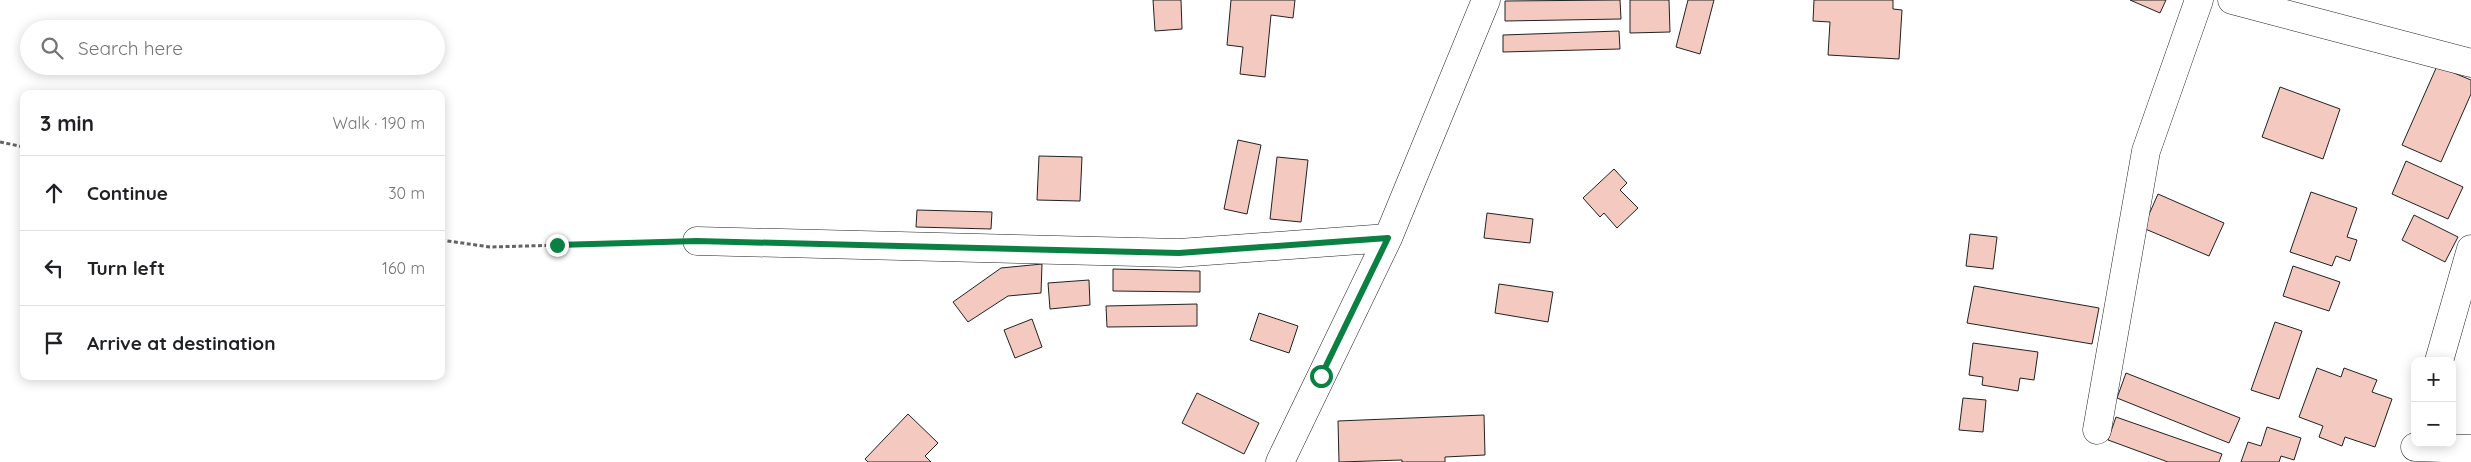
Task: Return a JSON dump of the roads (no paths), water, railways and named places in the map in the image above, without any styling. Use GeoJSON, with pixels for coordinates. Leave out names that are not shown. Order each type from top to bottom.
{"type":"FeatureCollection","features":[{"type":"Feature","properties":{"kind":"street"},"geometry":{"type":"LineString","coordinates":[[1280,462],[1388,238],[1486,0]]}},
{"type":"Feature","properties":{"kind":"street"},"geometry":{"type":"LineString","coordinates":[[2097,430],[2146,151],[2199,0]]}},
{"type":"Feature","properties":{"kind":"street"},"geometry":{"type":"LineString","coordinates":[[2232,0],[2471,63]]}},
{"type":"Feature","properties":{"kind":"street"},"geometry":{"type":"LineString","coordinates":[[697,241],[1179,253],[1388,238]]}},
{"type":"Feature","properties":{"kind":"street"},"geometry":{"type":"LineString","coordinates":[[2441,357],[2471,249]]}},
{"type":"Feature","properties":{"kind":"street"},"geometry":{"type":"LineString","coordinates":[[2414,451],[2471,449]]}}]}
